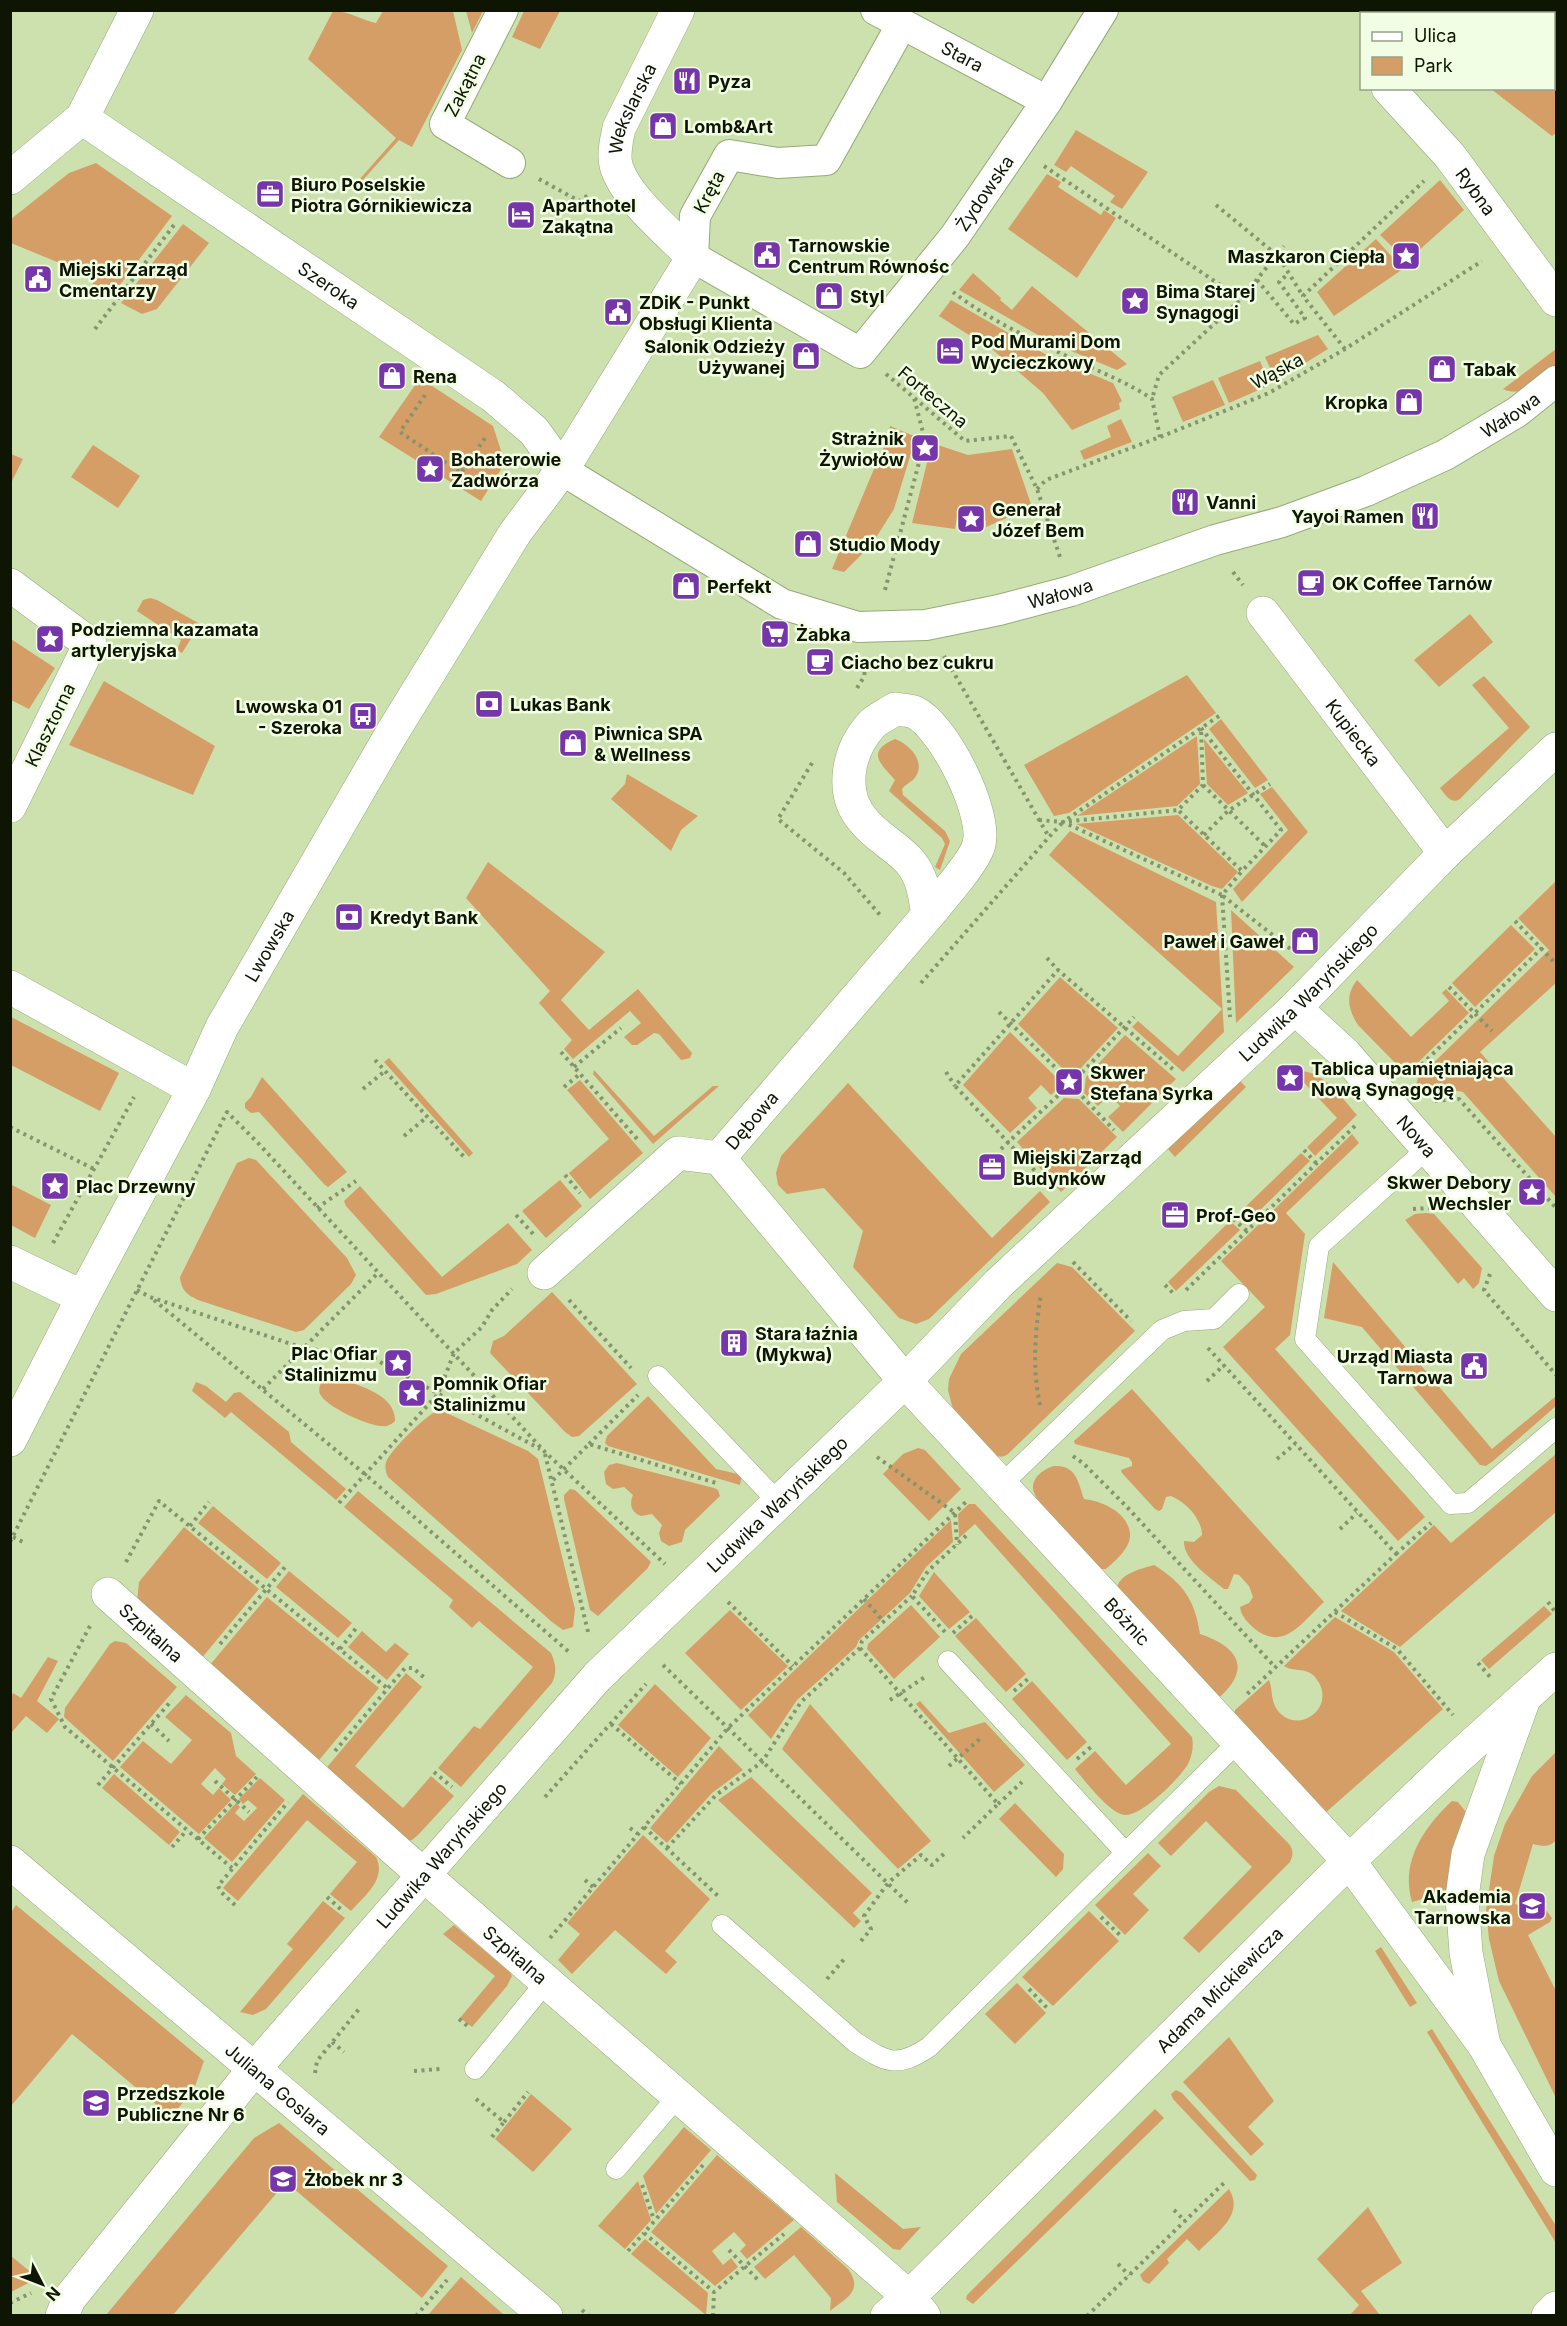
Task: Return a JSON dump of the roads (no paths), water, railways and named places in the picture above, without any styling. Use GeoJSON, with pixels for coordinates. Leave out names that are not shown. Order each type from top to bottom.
{"type":"FeatureCollection","features":[{"type":"Feature","properties":{"kind":"street"},"geometry":{"type":"LineString","coordinates":[[10,178],[82,118],[137,10]]}},
{"type":"Feature","properties":{"kind":"street","name":"Zakątna"},"geometry":{"type":"LineString","coordinates":[[503,10],[445,124],[510,163]]}},
{"type":"Feature","properties":{"kind":"street","name":"Wekslarska"},"geometry":{"type":"LineString","coordinates":[[678,10],[620,128],[615,146],[615,163],[625,188],[693,257]]}},
{"type":"Feature","properties":{"kind":"street","name":"Stara"},"geometry":{"type":"LineString","coordinates":[[876,10],[1047,101]]}},
{"type":"Feature","properties":{"kind":"street","name":"Żydowska"},"geometry":{"type":"LineString","coordinates":[[693,257],[860,353],[955,236],[1047,101],[1103,10]]}},
{"type":"Feature","properties":{"kind":"street","name":"Kręta"},"geometry":{"type":"LineString","coordinates":[[693,257],[695,216],[729,155],[778,163],[826,160],[902,24]]}},
{"type":"Feature","properties":{"kind":"street","name":"Rybna"},"geometry":{"type":"LineString","coordinates":[[1390,90],[1450,156],[1557,300]]}},
{"type":"Feature","properties":{"kind":"street","name":"Szeroka"},"geometry":{"type":"LineString","coordinates":[[82,118],[493,396],[534,431],[562,470]]}},
{"type":"Feature","properties":{"kind":"street","name":"Lwowska"},"geometry":{"type":"LineString","coordinates":[[10,1440],[82,1297],[194,1089],[222,1027],[392,733],[515,533],[562,470],[693,257]]}},
{"type":"Feature","properties":{"kind":"street","name":"Wałowa"},"geometry":{"type":"LineString","coordinates":[[562,470],[782,604],[858,627],[926,625],[999,610],[1071,591],[1215,540],[1282,522],[1366,490],[1445,455],[1516,412],[1557,381]]}},
{"type":"Feature","properties":{"kind":"street","name":"Klasztorna"},"geometry":{"type":"LineString","coordinates":[[10,585],[90,644],[10,806]]}},
{"type":"Feature","properties":{"kind":"street","name":"Kupiecka"},"geometry":{"type":"LineString","coordinates":[[1263,613],[1445,853]]}},
{"type":"Feature","properties":{"kind":"street","name":"Dębowa"},"geometry":{"type":"LineString","coordinates":[[544,1273],[678,1153],[719,1158],[928,915],[963,871],[979,844],[978,815],[969,789],[933,727],[914,712],[895,709],[873,722],[859,742],[851,762],[848,795],[862,820],[911,864],[923,888],[928,915]]}},
{"type":"Feature","properties":{"kind":"street","name":"Ludwika Waryńskiego"},"geometry":{"type":"LineString","coordinates":[[62,2316],[69,2299],[255,2068],[597,1677],[689,1587],[770,1494],[905,1381],[999,1283],[1295,1008],[1445,853],[1557,749]]}},
{"type":"Feature","properties":{"kind":"street"},"geometry":{"type":"LineString","coordinates":[[10,987],[194,1089]]}},
{"type":"Feature","properties":{"kind":"street","name":"Nowa"},"geometry":{"type":"LineString","coordinates":[[1295,1008],[1345,1054],[1394,1090],[1428,1148],[1557,1295]]}},
{"type":"Feature","properties":{"kind":"street","name":"Bóżnic"},"geometry":{"type":"LineString","coordinates":[[719,1158],[905,1381],[987,1490],[1239,1741],[1349,1861],[1484,2045]]}},
{"type":"Feature","properties":{"kind":"street"},"geometry":{"type":"LineString","coordinates":[[23,1268],[82,1297]]}},
{"type":"Feature","properties":{"kind":"street","name":"Szpitalna"},"geometry":{"type":"LineString","coordinates":[[108,1593],[423,1874],[678,2096],[907,2310]]}},
{"type":"Feature","properties":{"kind":"street","name":"Adama Mickiewicza"},"geometry":{"type":"LineString","coordinates":[[907,2310],[1349,1861],[1511,1690],[1557,1669]]}},
{"type":"Feature","properties":{"kind":"street"},"geometry":{"type":"LineString","coordinates":[[1511,1690],[1468,1854],[1462,1897],[1466,1953],[1484,2045],[1557,2170]]}},
{"type":"Feature","properties":{"kind":"street","name":"Juliana Goslara"},"geometry":{"type":"LineString","coordinates":[[11,1865],[255,2068],[546,2316]]}},
{"type":"Feature","properties":{"kind":"street"},"geometry":{"type":"LineString","coordinates":[[1548,2316],[1557,2308]]}},
{"type":"Feature","properties":{"kind":"lane"},"geometry":{"type":"LineString","coordinates":[[1428,1148],[1319,1246],[1305,1339],[1451,1504],[1468,1503],[1557,1428]]}},
{"type":"Feature","properties":{"kind":"lane"},"geometry":{"type":"LineString","coordinates":[[987,1490],[1049,1439],[1162,1330],[1184,1321],[1214,1318],[1239,1294]]}},
{"type":"Feature","properties":{"kind":"lane"},"geometry":{"type":"LineString","coordinates":[[653,1381],[770,1494]]}},
{"type":"Feature","properties":{"kind":"lane"},"geometry":{"type":"LineString","coordinates":[[948,1661],[1125,1852]]}},
{"type":"Feature","properties":{"kind":"lane"},"geometry":{"type":"LineString","coordinates":[[722,1925],[855,2042],[878,2057],[894,2061],[911,2059],[928,2047],[1239,1741]]}},
{"type":"Feature","properties":{"kind":"lane"},"geometry":{"type":"LineString","coordinates":[[475,2069],[536,1973]]}},
{"type":"Feature","properties":{"kind":"lane"},"geometry":{"type":"LineString","coordinates":[[616,2169],[678,2096]]}},
{"type":"Feature","properties":{"kind":"place","name":"Pyza"},"geometry":{"type":"Point","coordinates":[687,81]}},
{"type":"Feature","properties":{"kind":"place","name":"Lomb&Art"},"geometry":{"type":"Point","coordinates":[663,126]}},
{"type":"Feature","properties":{"kind":"place","name":"Biuro Poselskie Piotra Górnikiewicza"},"geometry":{"type":"Point","coordinates":[270,194]}},
{"type":"Feature","properties":{"kind":"place","name":"Aparthotel Zakątna"},"geometry":{"type":"Point","coordinates":[521,215]}},
{"type":"Feature","properties":{"kind":"place","name":"Tarnowskie Centrum Równośc"},"geometry":{"type":"Point","coordinates":[767,255]}},
{"type":"Feature","properties":{"kind":"place","name":"Maszkaron Ciepła"},"geometry":{"type":"Point","coordinates":[1406,256]}},
{"type":"Feature","properties":{"kind":"place","name":"Miejski Zarząd Cmentarzy"},"geometry":{"type":"Point","coordinates":[38,279]}},
{"type":"Feature","properties":{"kind":"place","name":"Styl"},"geometry":{"type":"Point","coordinates":[829,296]}},
{"type":"Feature","properties":{"kind":"place","name":"Bima Starej Synagogi"},"geometry":{"type":"Point","coordinates":[1135,301]}},
{"type":"Feature","properties":{"kind":"place","name":"ZDiK - Punkt Obsługi Klienta"},"geometry":{"type":"Point","coordinates":[618,312]}},
{"type":"Feature","properties":{"kind":"place","name":"Pod Murami Dom Wycieczkowy"},"geometry":{"type":"Point","coordinates":[950,351]}},
{"type":"Feature","properties":{"kind":"place","name":"Salonik Odzieży Używanej"},"geometry":{"type":"Point","coordinates":[806,356]}},
{"type":"Feature","properties":{"kind":"place","name":"Tabak"},"geometry":{"type":"Point","coordinates":[1442,369]}},
{"type":"Feature","properties":{"kind":"place","name":"Rena"},"geometry":{"type":"Point","coordinates":[392,376]}},
{"type":"Feature","properties":{"kind":"place","name":"Kropka"},"geometry":{"type":"Point","coordinates":[1409,402]}},
{"type":"Feature","properties":{"kind":"place","name":"Strażnik Żywiołów"},"geometry":{"type":"Point","coordinates":[925,448]}},
{"type":"Feature","properties":{"kind":"place","name":"Bohaterowie Zadwórza"},"geometry":{"type":"Point","coordinates":[430,469]}},
{"type":"Feature","properties":{"kind":"place","name":"Vanni"},"geometry":{"type":"Point","coordinates":[1185,502]}},
{"type":"Feature","properties":{"kind":"place","name":"Yayoi Ramen"},"geometry":{"type":"Point","coordinates":[1425,516]}},
{"type":"Feature","properties":{"kind":"place","name":"Generał Józef Bem"},"geometry":{"type":"Point","coordinates":[971,519]}},
{"type":"Feature","properties":{"kind":"place","name":"Studio Mody"},"geometry":{"type":"Point","coordinates":[808,544]}},
{"type":"Feature","properties":{"kind":"place","name":"OK Coffee Tarnów"},"geometry":{"type":"Point","coordinates":[1311,583]}},
{"type":"Feature","properties":{"kind":"place","name":"Perfekt"},"geometry":{"type":"Point","coordinates":[686,586]}},
{"type":"Feature","properties":{"kind":"place","name":"Żabka"},"geometry":{"type":"Point","coordinates":[775,634]}},
{"type":"Feature","properties":{"kind":"place","name":"Podziemna kazamata artyleryjska"},"geometry":{"type":"Point","coordinates":[50,639]}},
{"type":"Feature","properties":{"kind":"place","name":"Ciacho bez cukru"},"geometry":{"type":"Point","coordinates":[820,662]}},
{"type":"Feature","properties":{"kind":"place","name":"Lukas Bank"},"geometry":{"type":"Point","coordinates":[489,704]}},
{"type":"Feature","properties":{"kind":"place","name":"Lwowska 01 - Szeroka"},"geometry":{"type":"Point","coordinates":[363,716]}},
{"type":"Feature","properties":{"kind":"place","name":"Piwnica SPA & Wellness"},"geometry":{"type":"Point","coordinates":[573,743]}},
{"type":"Feature","properties":{"kind":"place","name":"Kredyt Bank"},"geometry":{"type":"Point","coordinates":[349,917]}},
{"type":"Feature","properties":{"kind":"place","name":"Paweł i Gaweł"},"geometry":{"type":"Point","coordinates":[1305,941]}},
{"type":"Feature","properties":{"kind":"place","name":"Tablica upamiętniająca Nową Synagogę"},"geometry":{"type":"Point","coordinates":[1290,1078]}},
{"type":"Feature","properties":{"kind":"place","name":"Skwer Stefana Syrka"},"geometry":{"type":"Point","coordinates":[1069,1082]}},
{"type":"Feature","properties":{"kind":"place","name":"Miejski Zarząd Budynków"},"geometry":{"type":"Point","coordinates":[992,1167]}},
{"type":"Feature","properties":{"kind":"place","name":"Plac Drzewny"},"geometry":{"type":"Point","coordinates":[55,1186]}},
{"type":"Feature","properties":{"kind":"place","name":"Skwer Debory Wechsler"},"geometry":{"type":"Point","coordinates":[1532,1192]}},
{"type":"Feature","properties":{"kind":"place","name":"Prof-Geo"},"geometry":{"type":"Point","coordinates":[1175,1215]}},
{"type":"Feature","properties":{"kind":"place","name":"Stara łaźnia (Mykwa)"},"geometry":{"type":"Point","coordinates":[734,1343]}},
{"type":"Feature","properties":{"kind":"place","name":"Plac Ofiar Stalinizmu"},"geometry":{"type":"Point","coordinates":[398,1363]}},
{"type":"Feature","properties":{"kind":"place","name":"Urząd Miasta Tarnowa"},"geometry":{"type":"Point","coordinates":[1474,1366]}},
{"type":"Feature","properties":{"kind":"place","name":"Pomnik Ofiar Stalinizmu"},"geometry":{"type":"Point","coordinates":[412,1393]}},
{"type":"Feature","properties":{"kind":"place","name":"Akademia Tarnowska"},"geometry":{"type":"Point","coordinates":[1532,1906]}},
{"type":"Feature","properties":{"kind":"place","name":"Przedszkole Publiczne Nr 6"},"geometry":{"type":"Point","coordinates":[96,2103]}},
{"type":"Feature","properties":{"kind":"place","name":"Żłobek nr 3"},"geometry":{"type":"Point","coordinates":[283,2179]}}]}
